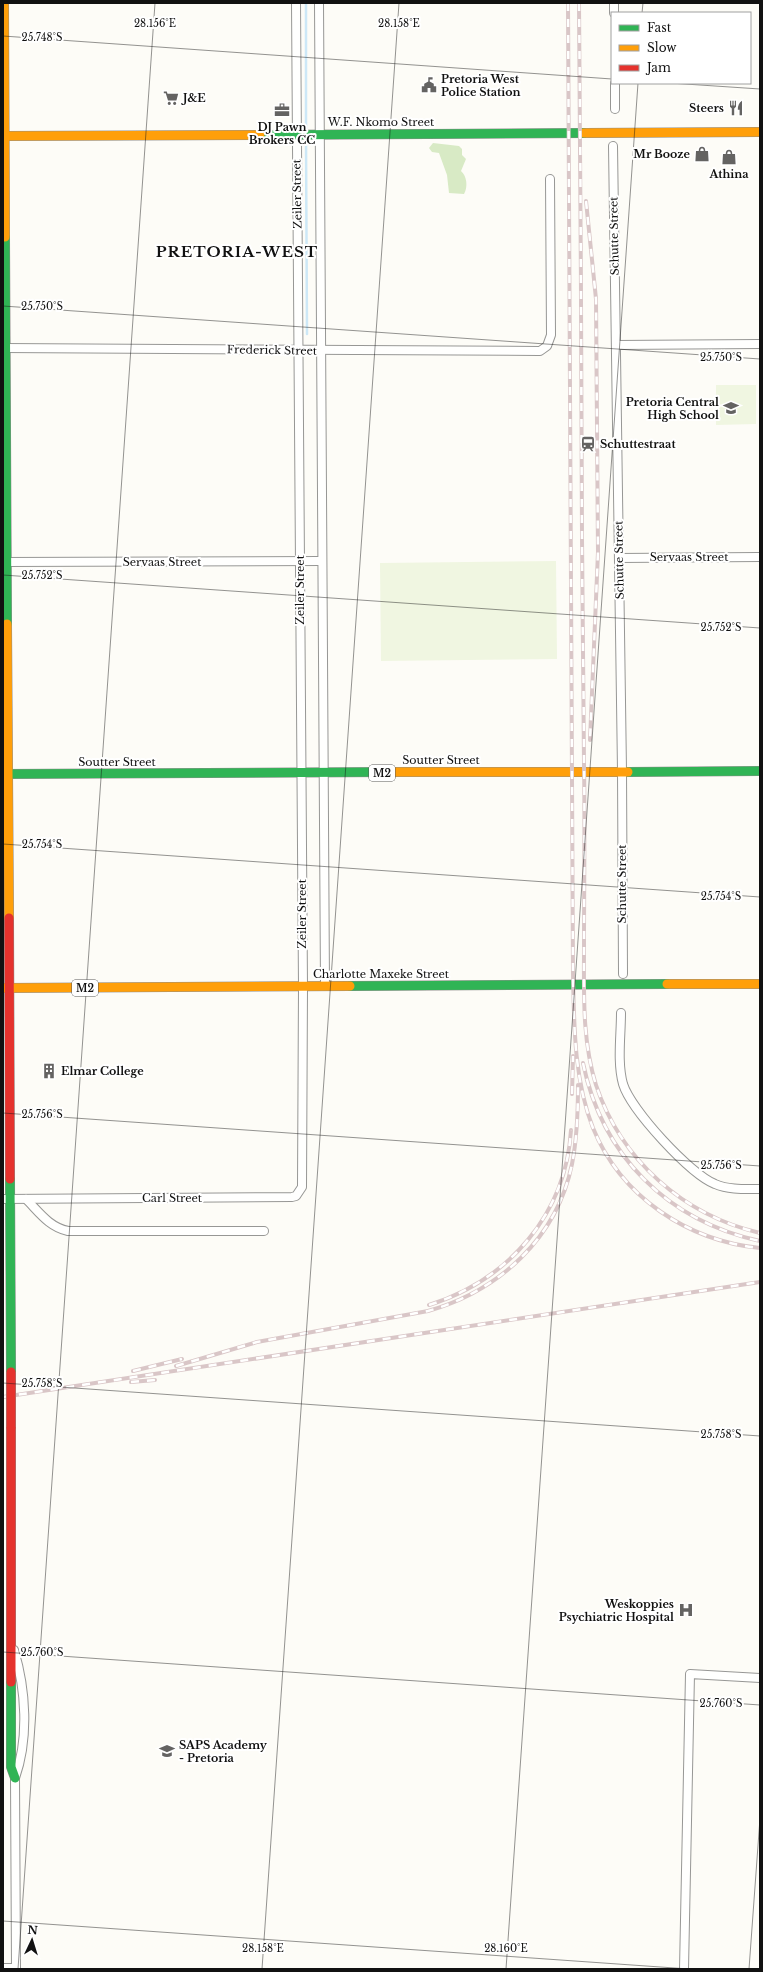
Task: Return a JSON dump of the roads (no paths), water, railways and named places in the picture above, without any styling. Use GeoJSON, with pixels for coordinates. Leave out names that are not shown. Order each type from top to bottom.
{"type":"FeatureCollection","features":[{"type":"Feature","properties":{"kind":"main road"},"geometry":{"type":"LineString","coordinates":[[4,3],[6,1199],[11,1372],[11,1767],[16,1778]]}},
{"type":"Feature","properties":{"kind":"main road","name":"W.F. Nkomo Street"},"geometry":{"type":"LineString","coordinates":[[4,136],[760,132]]}},
{"type":"Feature","properties":{"kind":"main road","name":"Soutter Street"},"geometry":{"type":"LineString","coordinates":[[5,774],[760,771]]}},
{"type":"Feature","properties":{"kind":"main road","name":"Charlotte Maxeke Street"},"geometry":{"type":"LineString","coordinates":[[6,988],[760,984]]}},
{"type":"Feature","properties":{"kind":"street","name":"Zeiler Street"},"geometry":{"type":"LineString","coordinates":[[296,3],[302,773],[303,1177]]}},
{"type":"Feature","properties":{"kind":"street","name":"Zeiler Street"},"geometry":{"type":"LineString","coordinates":[[319,3],[318,134],[325,986]]}},
{"type":"Feature","properties":{"kind":"street"},"geometry":{"type":"LineString","coordinates":[[614,84],[615,110]]}},
{"type":"Feature","properties":{"kind":"street","name":"Schutte Street"},"geometry":{"type":"LineString","coordinates":[[613,146],[622,771],[622,974]]}},
{"type":"Feature","properties":{"kind":"street","name":"Frederick Street"},"geometry":{"type":"LineString","coordinates":[[4,348],[299,349],[320,351],[540,351],[547,346],[551,335],[550,178]]}},
{"type":"Feature","properties":{"kind":"street"},"geometry":{"type":"LineString","coordinates":[[616,345],[760,344]]}},
{"type":"Feature","properties":{"kind":"street","name":"Servaas Street"},"geometry":{"type":"LineString","coordinates":[[619,558],[760,557]]}},
{"type":"Feature","properties":{"kind":"street","name":"Servaas Street"},"geometry":{"type":"LineString","coordinates":[[5,562],[322,561]]}},
{"type":"Feature","properties":{"kind":"street"},"geometry":{"type":"LineString","coordinates":[[621,1014],[621,1064],[624,1085],[637,1110],[646,1122],[699,1175],[716,1185],[727,1188],[760,1189]]}},
{"type":"Feature","properties":{"kind":"street","name":"Carl Street"},"geometry":{"type":"LineString","coordinates":[[6,1199],[292,1197],[302,1189],[303,1177]]}},
{"type":"Feature","properties":{"kind":"street"},"geometry":{"type":"LineString","coordinates":[[26,1199],[50,1224],[68,1231],[264,1230]]}},
{"type":"Feature","properties":{"kind":"street"},"geometry":{"type":"LineString","coordinates":[[11,1767],[24,1733],[23,1703],[19,1670],[12,1644]]}},
{"type":"Feature","properties":{"kind":"street"},"geometry":{"type":"LineString","coordinates":[[684,1969],[690,1674],[701,1676],[760,1678]]}},
{"type":"Feature","properties":{"kind":"street"},"geometry":{"type":"LineString","coordinates":[[3,1968],[16,1968],[16,1778]]}},
{"type":"Feature","properties":{"kind":"waterway"},"geometry":{"type":"LineString","coordinates":[[306,3],[306,132]]}},
{"type":"Feature","properties":{"kind":"waterway"},"geometry":{"type":"LineString","coordinates":[[306,139],[307,334]]}},
{"type":"Feature","properties":{"kind":"railway"},"geometry":{"type":"LineString","coordinates":[[568,3],[573,973],[576,1052],[579,1072],[587,1110],[593,1128],[605,1153],[621,1175],[639,1194],[660,1211],[683,1225],[707,1236],[733,1244],[760,1248]]}},
{"type":"Feature","properties":{"kind":"railway"},"geometry":{"type":"LineString","coordinates":[[579,3],[584,982],[588,1051],[596,1085],[607,1112],[621,1137],[639,1160],[658,1180],[681,1198],[705,1213],[732,1225],[760,1233]]}},
{"type":"Feature","properties":{"kind":"railway"},"geometry":{"type":"LineString","coordinates":[[586,201],[596,299],[598,552],[590,740]]}},
{"type":"Feature","properties":{"kind":"railway"},"geometry":{"type":"LineString","coordinates":[[572,1094],[573,1056]]}},
{"type":"Feature","properties":{"kind":"railway"},"geometry":{"type":"LineString","coordinates":[[583,1063],[592,1097],[606,1127],[623,1155],[644,1179],[669,1200],[696,1218],[727,1231],[760,1241]]}},
{"type":"Feature","properties":{"kind":"railway"},"geometry":{"type":"LineString","coordinates":[[176,1366],[257,1342],[428,1311],[454,1302],[478,1290],[501,1275],[521,1258],[539,1238],[553,1215],[564,1191],[572,1164],[575,1145],[578,1085]]}},
{"type":"Feature","properties":{"kind":"railway"},"geometry":{"type":"LineString","coordinates":[[429,1305],[458,1294],[484,1279],[508,1261],[528,1240],[545,1216],[558,1189],[567,1161],[571,1130]]}},
{"type":"Feature","properties":{"kind":"railway"},"geometry":{"type":"LineString","coordinates":[[3,1397],[760,1282]]}},
{"type":"Feature","properties":{"kind":"railway"},"geometry":{"type":"LineString","coordinates":[[133,1371],[182,1359]]}},
{"type":"Feature","properties":{"kind":"railway"},"geometry":{"type":"LineString","coordinates":[[131,1382],[155,1380]]}},
{"type":"Feature","properties":{"kind":"place","name":"Pretoria West Police Station"},"geometry":{"type":"Point","coordinates":[429,85]}},
{"type":"Feature","properties":{"kind":"place","name":"J&E"},"geometry":{"type":"Point","coordinates":[171,98]}},
{"type":"Feature","properties":{"kind":"place","name":"Steers"},"geometry":{"type":"Point","coordinates":[736,108]}},
{"type":"Feature","properties":{"kind":"place","name":"DJ Pawn Brokers CC"},"geometry":{"type":"Point","coordinates":[282,110]}},
{"type":"Feature","properties":{"kind":"place","name":"Mr Booze"},"geometry":{"type":"Point","coordinates":[702,154]}},
{"type":"Feature","properties":{"kind":"place","name":"Athina"},"geometry":{"type":"Point","coordinates":[729,157]}},
{"type":"Feature","properties":{"kind":"place","name":"Pretoria Central High School"},"geometry":{"type":"Point","coordinates":[731,408]}},
{"type":"Feature","properties":{"kind":"place","name":"Schuttestraat"},"geometry":{"type":"Point","coordinates":[588,444]}},
{"type":"Feature","properties":{"kind":"place","name":"Elmar College"},"geometry":{"type":"Point","coordinates":[49,1071]}},
{"type":"Feature","properties":{"kind":"place","name":"Weskoppies Psychiatric Hospital"},"geometry":{"type":"Point","coordinates":[686,1610]}},
{"type":"Feature","properties":{"kind":"place","name":"SAPS Academy - Pretoria"},"geometry":{"type":"Point","coordinates":[167,1751]}},
{"type":"Feature","properties":{"kind":"district","name":"PRETORIA-WEST"},"geometry":{"type":"Point","coordinates":[237,251]}}]}
